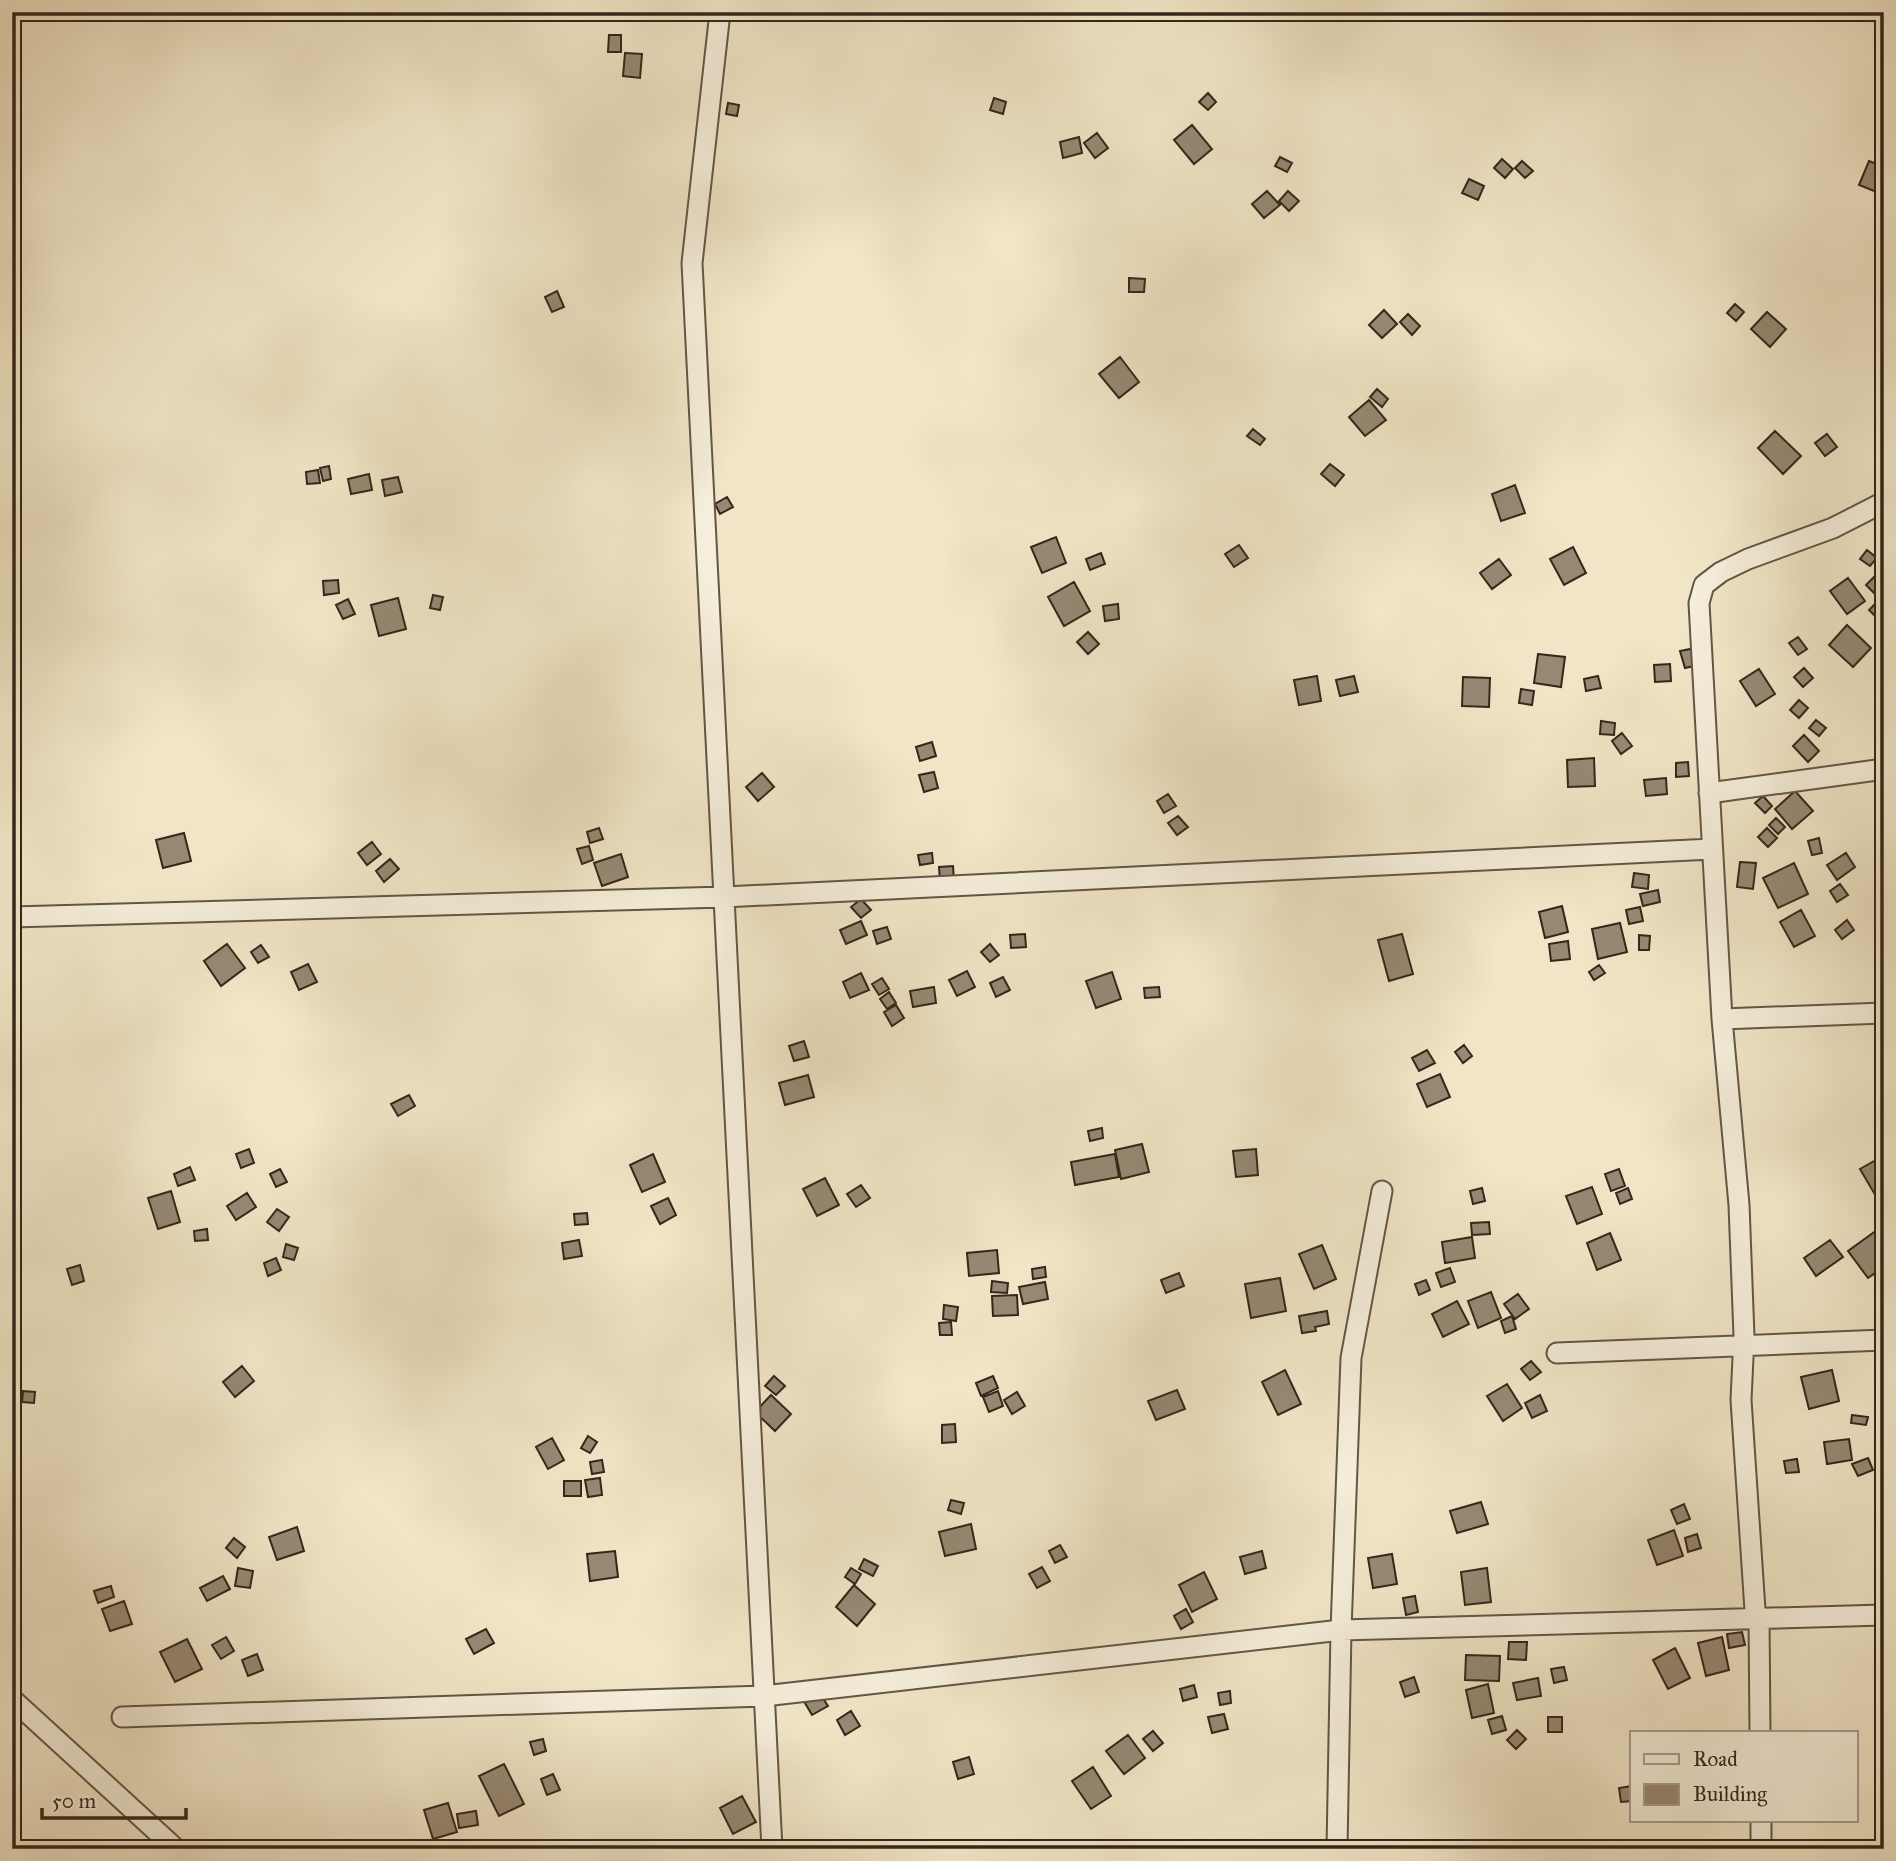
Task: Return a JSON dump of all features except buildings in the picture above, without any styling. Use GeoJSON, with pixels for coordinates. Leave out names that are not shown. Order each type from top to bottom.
{"type":"FeatureCollection","features":[{"type":"Feature","properties":{"kind":"street"},"geometry":{"type":"LineString","coordinates":[[720,12],[692,263],[772,1849]]}},
{"type":"Feature","properties":{"kind":"street"},"geometry":{"type":"LineString","coordinates":[[1760,1731],[1759,1618],[1755,1610],[1741,1400],[1744,1347],[1739,1205],[1722,1019],[1699,603],[1704,585],[1721,572],[1748,559],[1833,528],[1884,502]]}},
{"type":"Feature","properties":{"kind":"street"},"geometry":{"type":"LineString","coordinates":[[1709,793],[1884,769]]}},
{"type":"Feature","properties":{"kind":"street"},"geometry":{"type":"LineString","coordinates":[[12,917],[724,897],[1712,849]]}},
{"type":"Feature","properties":{"kind":"street"},"geometry":{"type":"LineString","coordinates":[[1722,1019],[1884,1013]]}},
{"type":"Feature","properties":{"kind":"street"},"geometry":{"type":"LineString","coordinates":[[1337,1849],[1350,1358],[1382,1191]]}},
{"type":"Feature","properties":{"kind":"street"},"geometry":{"type":"LineString","coordinates":[[1557,1353],[1884,1340]]}},
{"type":"Feature","properties":{"kind":"street"},"geometry":{"type":"LineString","coordinates":[[122,1717],[764,1696],[1341,1630],[1884,1615]]}},
{"type":"Feature","properties":{"kind":"street"},"geometry":{"type":"LineString","coordinates":[[12,1699],[176,1849]]}},
{"type":"Feature","properties":{"kind":"street"},"geometry":{"type":"LineString","coordinates":[[1761,1822],[1761,1849]]}}]}
